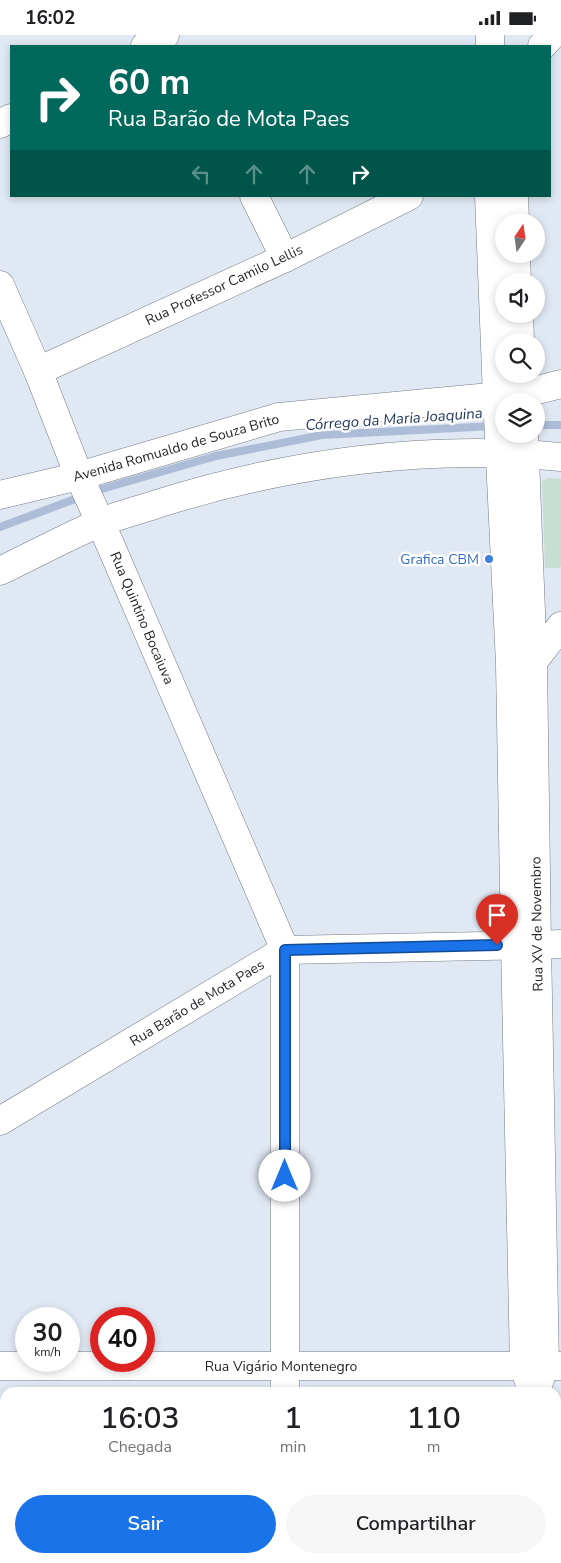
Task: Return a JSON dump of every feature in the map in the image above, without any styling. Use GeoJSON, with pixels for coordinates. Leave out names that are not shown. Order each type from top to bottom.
{"type":"FeatureCollection","features":[{"type":"Feature","properties":{"kind":"street"},"geometry":{"type":"LineString","coordinates":[[147,45],[166,35]]}},
{"type":"Feature","properties":{"kind":"street"},"geometry":{"type":"LineString","coordinates":[[543,45],[552,35]]}},
{"type":"Feature","properties":{"kind":"street"},"geometry":{"type":"LineString","coordinates":[[254,197],[285,258]]}},
{"type":"Feature","properties":{"kind":"street","name":"Rua Professor Camilo Lellis"},"geometry":{"type":"LineString","coordinates":[[38,371],[285,258],[407,197]]}},
{"type":"Feature","properties":{"kind":"street","name":"Rua XV de Novembro"},"geometry":{"type":"LineString","coordinates":[[489,197],[516,391],[522,663],[538,945],[543,1366],[536,1387]]}},
{"type":"Feature","properties":{"kind":"street"},"geometry":{"type":"LineString","coordinates":[[514,197],[515,213]]}},
{"type":"Feature","properties":{"kind":"street","name":"Rua Quintino Bocaiuva"},"geometry":{"type":"LineString","coordinates":[[0,285],[38,371],[79,476],[285,950]]}},
{"type":"Feature","properties":{"kind":"street","name":"Avenida Romualdo de Souza Brito"},"geometry":{"type":"LineString","coordinates":[[0,495],[79,476],[279,417],[516,391],[561,384]]}},
{"type":"Feature","properties":{"kind":"street"},"geometry":{"type":"LineString","coordinates":[[0,571],[100,522],[204,489],[295,470],[402,455],[517,447],[561,457]]}},
{"type":"Feature","properties":{"kind":"street"},"geometry":{"type":"LineString","coordinates":[[522,663],[561,626]]}},
{"type":"Feature","properties":{"kind":"street","name":"Rua Barão de Mota Paes"},"geometry":{"type":"LineString","coordinates":[[0,1121],[285,950],[538,945]]}},
{"type":"Feature","properties":{"kind":"street"},"geometry":{"type":"LineString","coordinates":[[285,950],[285,1379]]}},
{"type":"Feature","properties":{"kind":"street","name":"Rua Vigário Montenegro"},"geometry":{"type":"LineString","coordinates":[[0,1366],[285,1379],[543,1366]]}},
{"type":"Feature","properties":{"kind":"green space"},"geometry":{"type":"Polygon","coordinates":[[[549,478],[561,479],[560,568],[545,568],[542,481],[549,478]]]}},
{"type":"Feature","properties":{"kind":"waterway","name":"Córrego da Maria Joaquina"},"geometry":{"type":"LineString","coordinates":[[545,425],[561,425]]}},
{"type":"Feature","properties":{"kind":"waterway","name":"Córrego da Maria Joaquina"},"geometry":{"type":"LineString","coordinates":[[0,527],[102,489],[216,456],[322,435],[494,426]]}},
{"type":"Feature","properties":{"kind":"place","name":"Grafica CBM"},"geometry":{"type":"Point","coordinates":[489,559]}},
{"type":"Feature","properties":{"kind":"route"},"geometry":{"type":"LineString","coordinates":[[285,1176],[285,950],[497,945]]}}]}
